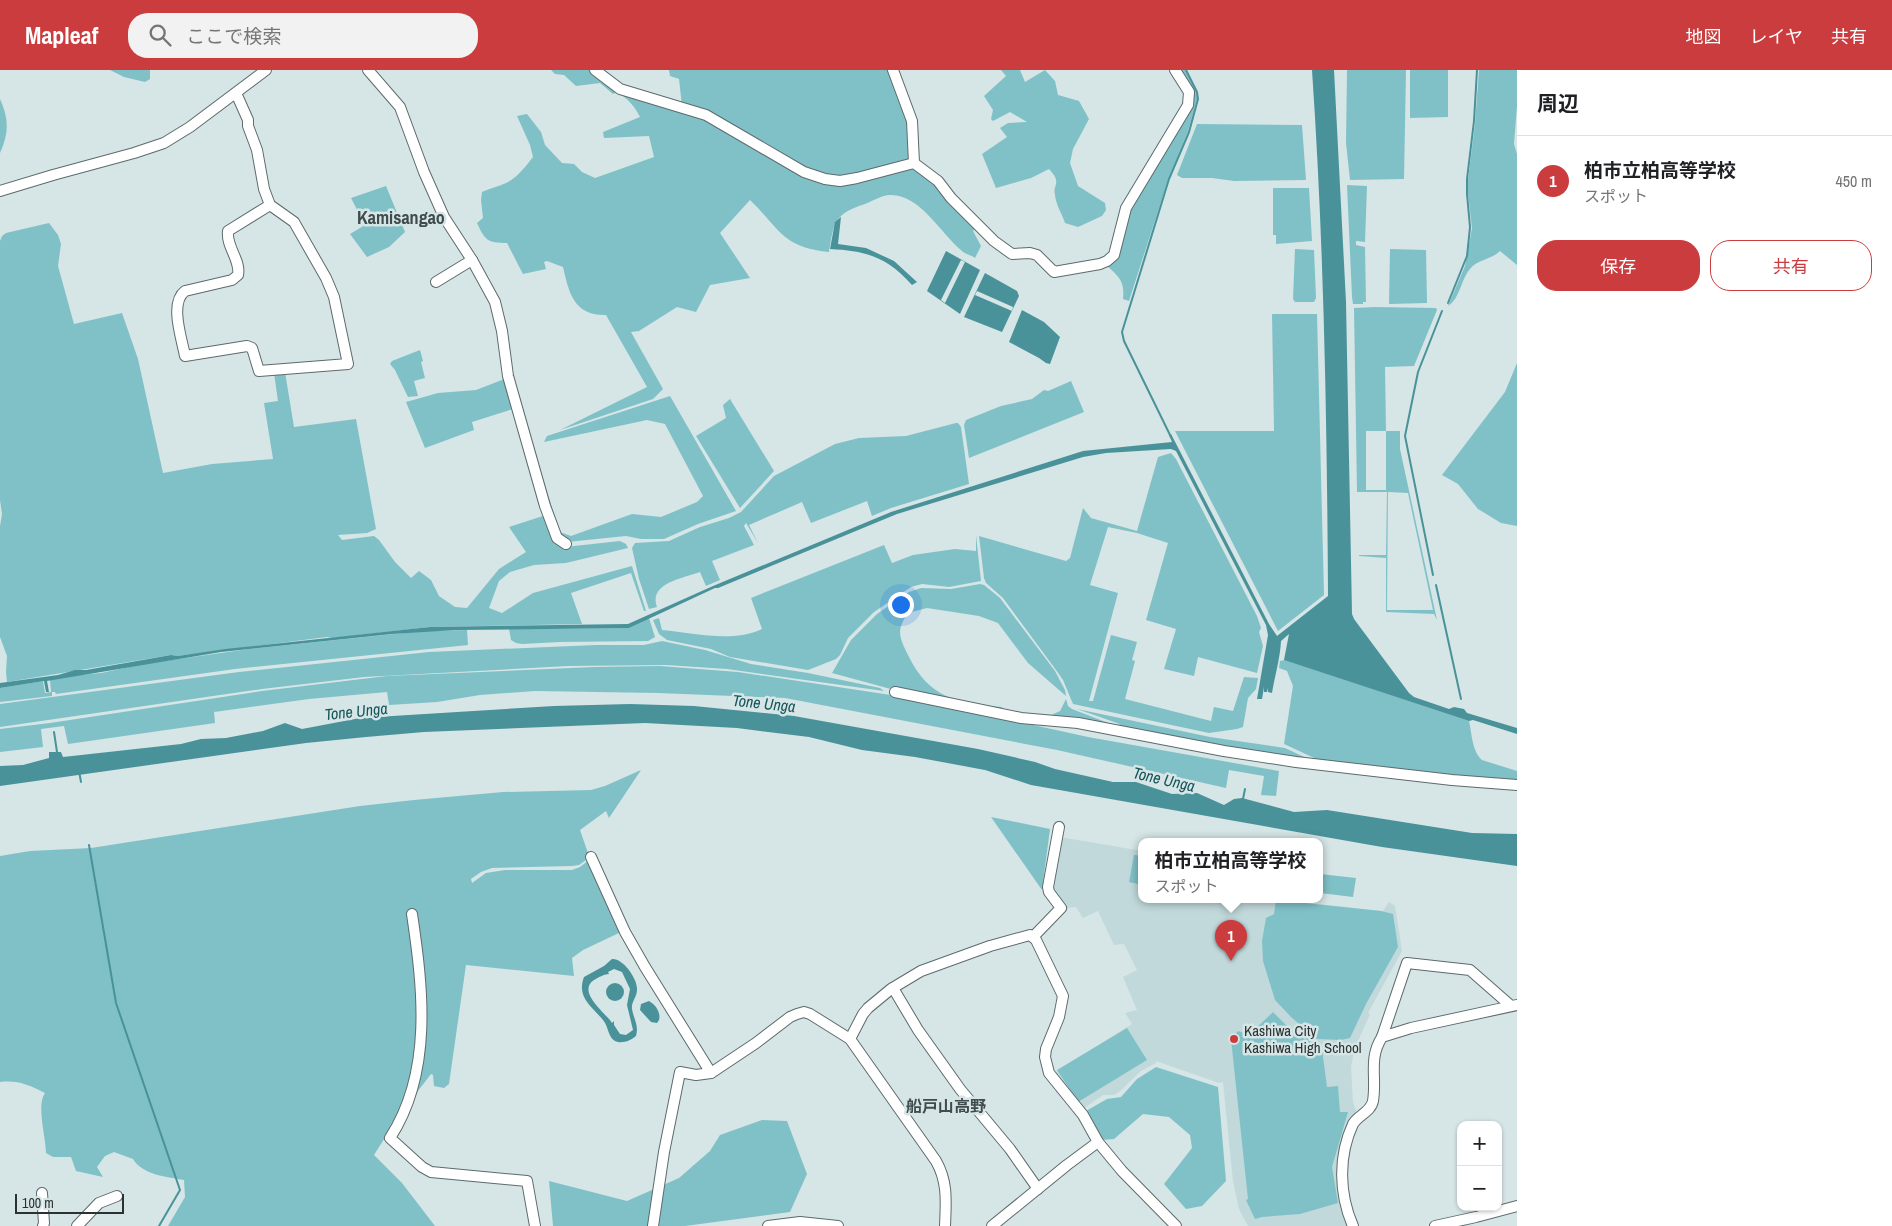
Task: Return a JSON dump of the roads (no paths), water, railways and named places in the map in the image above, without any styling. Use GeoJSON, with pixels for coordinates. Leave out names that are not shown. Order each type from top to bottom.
{"type":"FeatureCollection","features":[{"type":"Feature","properties":{"kind":"street"},"geometry":{"type":"LineString","coordinates":[[0,191],[53,174],[134,153],[174,138],[266,70]]}},
{"type":"Feature","properties":{"kind":"street"},"geometry":{"type":"LineString","coordinates":[[368,70],[400,107],[424,172],[444,217],[472,260],[495,302],[502,331],[508,376],[545,506],[557,538],[566,544]]}},
{"type":"Feature","properties":{"kind":"street"},"geometry":{"type":"LineString","coordinates":[[595,70],[620,88],[706,115],[804,172],[825,179],[840,181],[858,178],[914,163],[931,174],[951,198],[989,235],[1012,254],[1030,253],[1036,255],[1054,272],[1100,264],[1114,255],[1126,208],[1188,105],[1189,92],[1175,70]]}},
{"type":"Feature","properties":{"kind":"street"},"geometry":{"type":"LineString","coordinates":[[893,70],[912,121],[914,163]]}},
{"type":"Feature","properties":{"kind":"street"},"geometry":{"type":"LineString","coordinates":[[236,93],[248,120],[248,126],[257,150],[264,189],[270,205],[294,222],[326,278],[334,297],[348,364],[259,371],[252,348],[247,346],[185,356],[176,312],[180,296],[185,291],[232,280],[238,275],[238,268],[227,238],[228,231],[270,205]]}},
{"type":"Feature","properties":{"kind":"street"},"geometry":{"type":"LineString","coordinates":[[436,282],[472,260]]}},
{"type":"Feature","properties":{"kind":"street"},"geometry":{"type":"LineString","coordinates":[[895,692],[1021,718],[1078,723],[1175,742],[1296,762],[1452,780],[1517,785]]}},
{"type":"Feature","properties":{"kind":"street"},"geometry":{"type":"LineString","coordinates":[[1033,937],[1061,908],[1049,892],[1048,887],[1060,827]]}},
{"type":"Feature","properties":{"kind":"street"},"geometry":{"type":"LineString","coordinates":[[591,857],[625,932],[711,1073]]}},
{"type":"Feature","properties":{"kind":"street"},"geometry":{"type":"LineString","coordinates":[[412,914],[420,970],[422,1004],[419,1049],[409,1100],[390,1138],[422,1167],[431,1172],[526,1181],[535,1226]]}},
{"type":"Feature","properties":{"kind":"street"},"geometry":{"type":"LineString","coordinates":[[850,1039],[863,1014],[893,988],[921,971],[947,960],[1030,935],[1036,940],[1063,996],[1059,1017],[1046,1049],[1047,1065],[1053,1078],[1083,1115],[1098,1142],[1130,1179],[1176,1226]]}},
{"type":"Feature","properties":{"kind":"street"},"geometry":{"type":"LineString","coordinates":[[1353,1226],[1344,1199],[1342,1168],[1354,1123],[1370,1108],[1373,1102],[1373,1064],[1378,1044],[1407,963],[1470,970],[1514,1005]]}},
{"type":"Feature","properties":{"kind":"street"},"geometry":{"type":"LineString","coordinates":[[893,988],[918,1030],[960,1089],[1010,1149],[1038,1189]]}},
{"type":"Feature","properties":{"kind":"street"},"geometry":{"type":"LineString","coordinates":[[1382,1037],[1514,1005]]}},
{"type":"Feature","properties":{"kind":"street"},"geometry":{"type":"LineString","coordinates":[[653,1226],[664,1152],[680,1072],[696,1076],[711,1073],[797,1014],[804,1012],[850,1039],[940,1168],[947,1195],[945,1226]]}},
{"type":"Feature","properties":{"kind":"street"},"geometry":{"type":"LineString","coordinates":[[992,1226],[1098,1142]]}},
{"type":"Feature","properties":{"kind":"street"},"geometry":{"type":"LineString","coordinates":[[42,1193],[43,1226]]}},
{"type":"Feature","properties":{"kind":"street"},"geometry":{"type":"LineString","coordinates":[[78,1226],[99,1203],[117,1196]]}},
{"type":"Feature","properties":{"kind":"street"},"geometry":{"type":"LineString","coordinates":[[1435,1226],[1461,1223],[1517,1206]]}},
{"type":"Feature","properties":{"kind":"street"},"geometry":{"type":"LineString","coordinates":[[768,1226],[800,1222],[838,1226]]}},
{"type":"Feature","properties":{"kind":"waterway"},"geometry":{"type":"LineString","coordinates":[[1171,437],[1124,341],[1122,332],[1169,179],[1189,132],[1198,99],[1197,92],[1186,70]]}},
{"type":"Feature","properties":{"kind":"waterway"},"geometry":{"type":"LineString","coordinates":[[1448,303],[1467,256],[1470,227],[1467,179],[1474,121],[1477,70]]}},
{"type":"Feature","properties":{"kind":"waterway"},"geometry":{"type":"LineString","coordinates":[[1433,575],[1405,436],[1418,372],[1442,311]]}},
{"type":"Feature","properties":{"kind":"waterway"},"geometry":{"type":"LineString","coordinates":[[1436,585],[1461,699]]}},
{"type":"Feature","properties":{"kind":"waterway"},"geometry":{"type":"LineString","coordinates":[[54,732],[57,752]]}},
{"type":"Feature","properties":{"kind":"waterway"},"geometry":{"type":"LineString","coordinates":[[79,771],[81,782]]}},
{"type":"Feature","properties":{"kind":"waterway"},"geometry":{"type":"LineString","coordinates":[[1243,799],[1245,789]]}},
{"type":"Feature","properties":{"kind":"waterway"},"geometry":{"type":"LineString","coordinates":[[89,845],[116,1003],[180,1190],[159,1226]]}},
{"type":"Feature","properties":{"kind":"place","name":"柏市立柏高等学校"},"geometry":{"type":"Point","coordinates":[1231,961]}},
{"type":"Feature","properties":{"kind":"place","name":"Kashiwa City Kashiwa High School"},"geometry":{"type":"Point","coordinates":[1234,1039]}},
{"type":"Feature","properties":{"kind":"district","name":"Kamisangao"},"geometry":{"type":"Point","coordinates":[401,217]}},
{"type":"Feature","properties":{"kind":"district","name":"船戸山高野"},"geometry":{"type":"Point","coordinates":[946,1106]}},
{"type":"Feature","properties":{"kind":"water label","name":"Tone Unga"},"geometry":{"type":"Point","coordinates":[764,703]}},
{"type":"Feature","properties":{"kind":"water label","name":"Tone Unga"},"geometry":{"type":"Point","coordinates":[356,711]}},
{"type":"Feature","properties":{"kind":"water label","name":"Tone Unga"},"geometry":{"type":"Point","coordinates":[1164,779]}}]}
